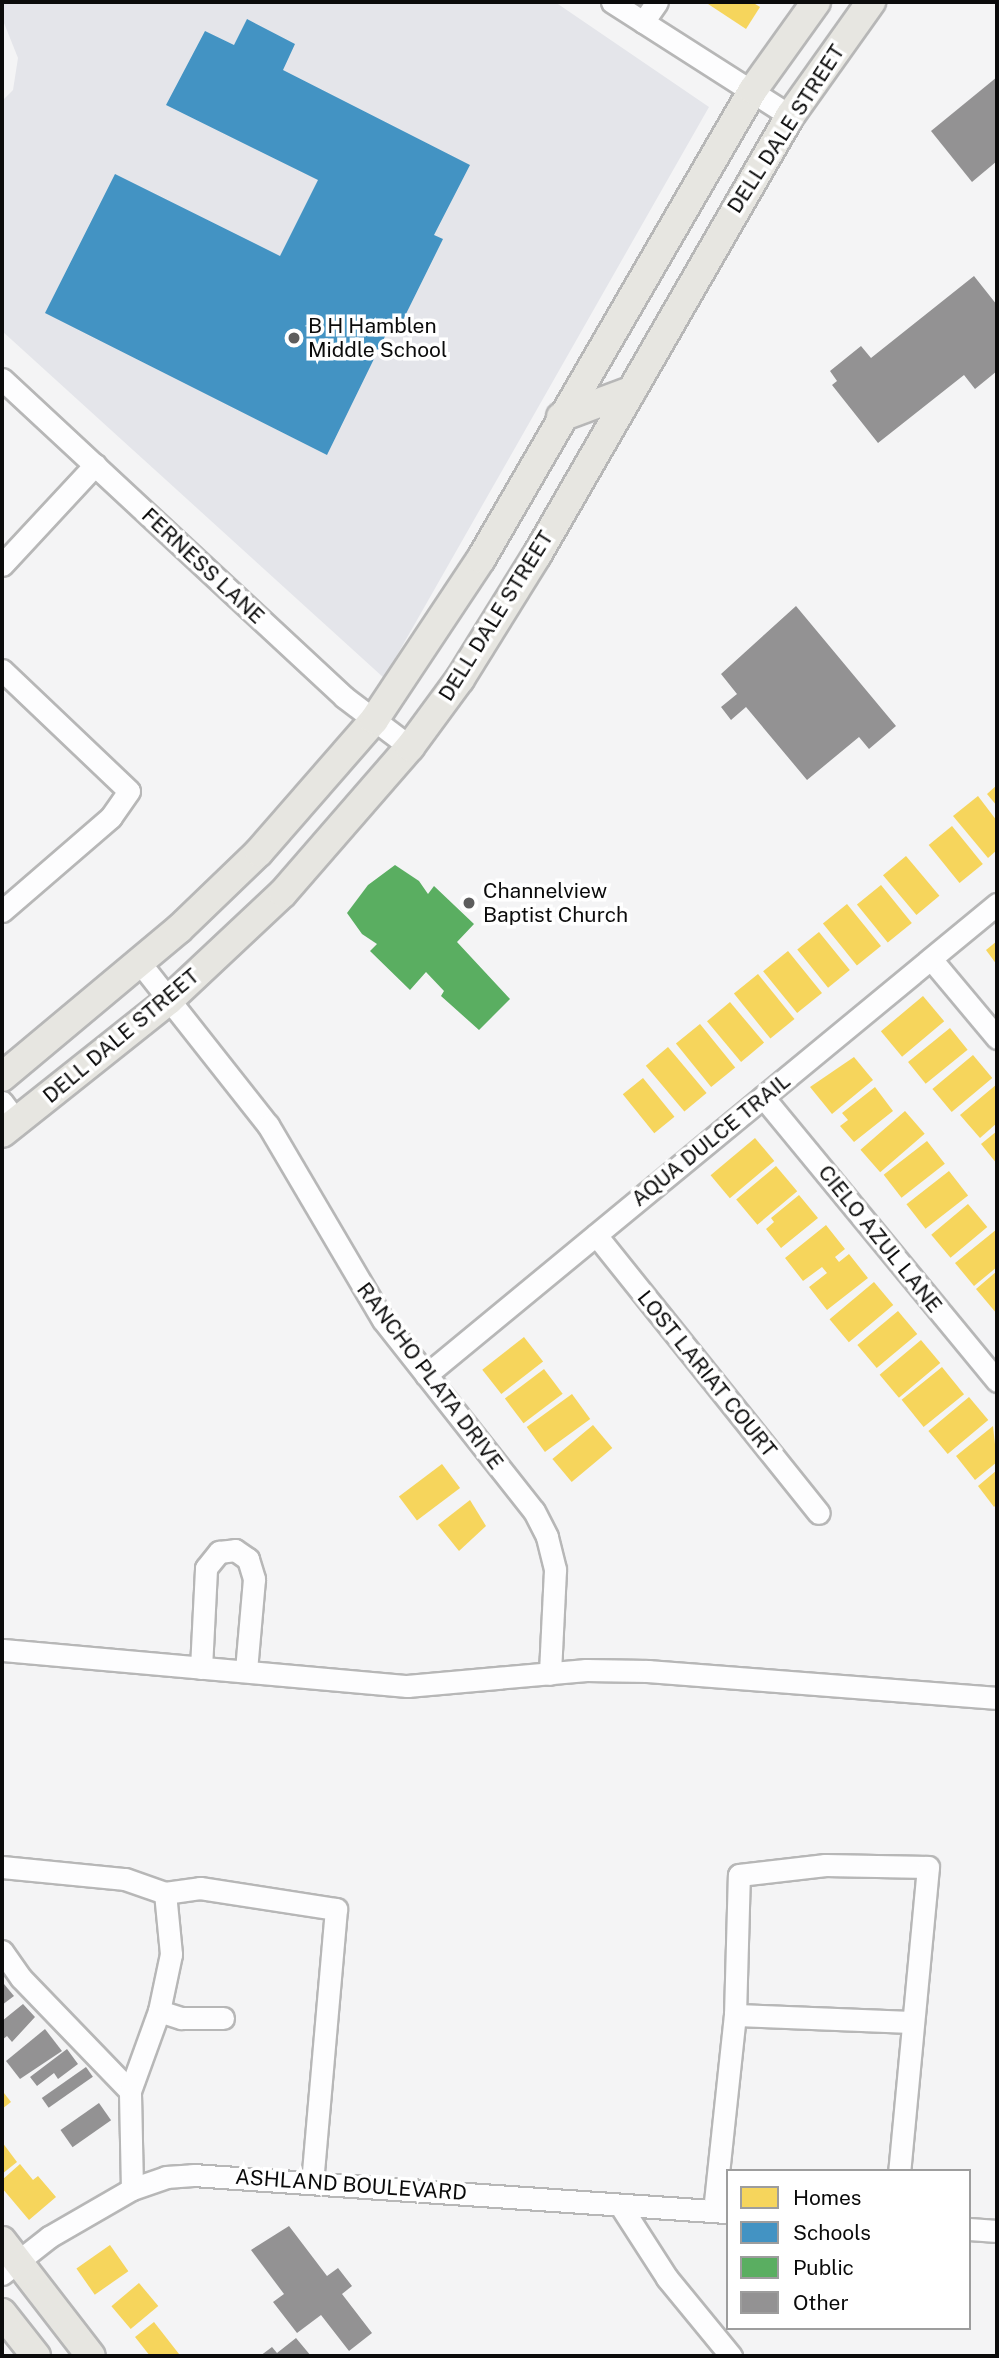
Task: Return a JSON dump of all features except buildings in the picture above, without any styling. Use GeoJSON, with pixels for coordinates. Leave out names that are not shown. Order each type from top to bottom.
{"type":"FeatureCollection","features":[{"type":"Feature","properties":{"kind":"main road","name":"DELL DALE STREET"},"geometry":{"type":"LineString","coordinates":[[2,1077],[140,963],[259,852],[374,720],[481,559],[752,90],[816,2]]}},
{"type":"Feature","properties":{"kind":"main road","name":"DELL DALE STREET"},"geometry":{"type":"LineString","coordinates":[[7,1119],[169,1000],[283,893],[410,747],[467,668],[790,116],[872,2]]}},
{"type":"Feature","properties":{"kind":"main road"},"geometry":{"type":"LineString","coordinates":[[561,417],[631,391]]}},
{"type":"Feature","properties":{"kind":"main road"},"geometry":{"type":"LineString","coordinates":[[7,2259],[91,2356]]}},
{"type":"Feature","properties":{"kind":"main road"},"geometry":{"type":"LineString","coordinates":[[2,2313],[36,2356]]}},
{"type":"Feature","properties":{"kind":"street"},"geometry":{"type":"LineString","coordinates":[[612,2],[790,116]]}},
{"type":"Feature","properties":{"kind":"street"},"geometry":{"type":"LineString","coordinates":[[643,22],[657,2]]}},
{"type":"Feature","properties":{"kind":"street","name":"FERNESS LANE"},"geometry":{"type":"LineString","coordinates":[[2,379],[374,720],[410,747]]}},
{"type":"Feature","properties":{"kind":"street"},"geometry":{"type":"LineString","coordinates":[[2,565],[95,466]]}},
{"type":"Feature","properties":{"kind":"street"},"geometry":{"type":"LineString","coordinates":[[2,670],[129,791],[111,817],[2,911]]}},
{"type":"Feature","properties":{"kind":"street","name":"AQUA DULCE TRAIL"},"geometry":{"type":"LineString","coordinates":[[426,1375],[997,904]]}},
{"type":"Feature","properties":{"kind":"street"},"geometry":{"type":"LineString","coordinates":[[931,958],[997,1038]]}},
{"type":"Feature","properties":{"kind":"street","name":"RANCHO PLATA DRIVE"},"geometry":{"type":"LineString","coordinates":[[140,963],[268,1125],[333,1243],[383,1320],[534,1511],[547,1537],[557,1597],[550,1674]]}},
{"type":"Feature","properties":{"kind":"street","name":"CIELO AZUL LANE"},"geometry":{"type":"LineString","coordinates":[[763,1097],[997,1381]]}},
{"type":"Feature","properties":{"kind":"street","name":"LOST LARIAT COURT"},"geometry":{"type":"LineString","coordinates":[[596,1235],[819,1513]]}},
{"type":"Feature","properties":{"kind":"street"},"geometry":{"type":"LineString","coordinates":[[201,1668],[206,1568],[219,1552],[235,1550],[248,1559],[254,1579],[246,1671]]}},
{"type":"Feature","properties":{"kind":"street"},"geometry":{"type":"LineString","coordinates":[[3,1650],[407,1686],[550,1674],[648,1671],[997,1698]]}},
{"type":"Feature","properties":{"kind":"street"},"geometry":{"type":"LineString","coordinates":[[721,2212],[735,2015],[739,1875],[825,1865],[928,1867],[899,2169]]}},
{"type":"Feature","properties":{"kind":"street"},"geometry":{"type":"LineString","coordinates":[[2,1867],[125,1879],[165,1893],[200,1888],[336,1909],[312,2183]]}},
{"type":"Feature","properties":{"kind":"street"},"geometry":{"type":"LineString","coordinates":[[132,2189],[130,2091],[159,2011],[170,1954],[165,1893]]}},
{"type":"Feature","properties":{"kind":"street"},"geometry":{"type":"LineString","coordinates":[[2,1951],[21,1978],[130,2091]]}},
{"type":"Feature","properties":{"kind":"street"},"geometry":{"type":"LineString","coordinates":[[159,2011],[181,2018],[223,2018]]}},
{"type":"Feature","properties":{"kind":"street"},"geometry":{"type":"LineString","coordinates":[[735,2015],[913,2022]]}},
{"type":"Feature","properties":{"kind":"street","name":"ASHLAND BOULEVARD"},"geometry":{"type":"LineString","coordinates":[[7,2259],[132,2189],[166,2177],[193,2175],[721,2212]]}},
{"type":"Feature","properties":{"kind":"street"},"geometry":{"type":"LineString","coordinates":[[620,2205],[667,2278],[731,2356]]}},
{"type":"Feature","properties":{"kind":"street"},"geometry":{"type":"LineString","coordinates":[[971,2230],[997,2231]]}},
{"type":"Feature","properties":{"kind":"shaded area","name":"B H Hamblen Middle School"},"geometry":{"type":"Polygon","coordinates":[[[2,2],[555,2],[709,107],[384,678],[2,331],[2,101],[13,90],[18,58],[2,18],[2,2]]]}},
{"type":"Feature","properties":{"kind":"place","name":"B H Hamblen Middle School"},"geometry":{"type":"Point","coordinates":[294,338]}},
{"type":"Feature","properties":{"kind":"place","name":"Channelview Baptist Church"},"geometry":{"type":"Point","coordinates":[469,903]}}]}
